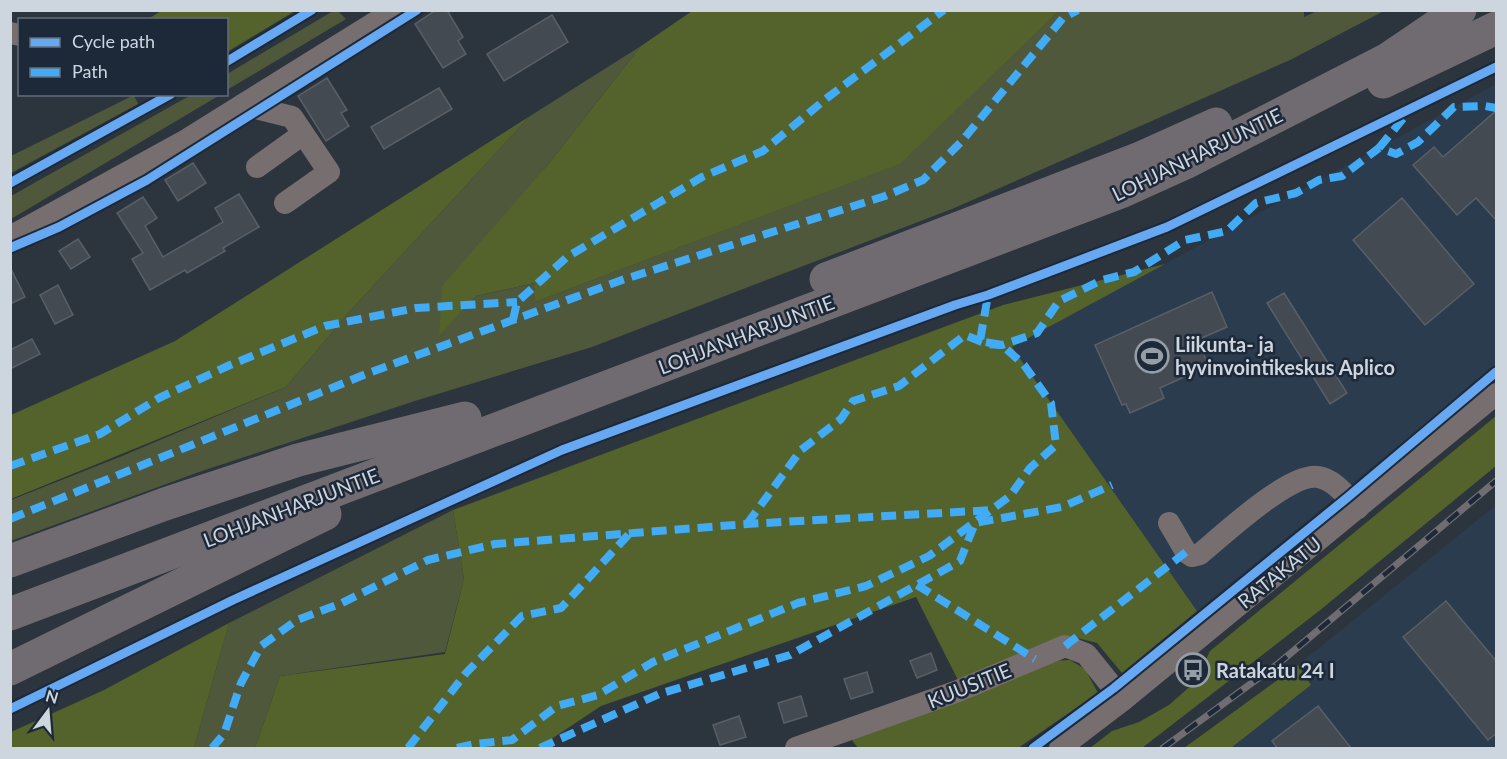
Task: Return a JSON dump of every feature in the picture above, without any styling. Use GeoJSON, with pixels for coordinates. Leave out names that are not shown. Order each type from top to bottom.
{"type":"FeatureCollection","features":[{"type":"Feature","properties":{"kind":"highway","name":"LOHJANHARJUNTIE"},"geometry":{"type":"LineString","coordinates":[[10,614],[1138,159],[1258,105],[1373,41],[1422,10]]}},
{"type":"Feature","properties":{"kind":"highway","name":"LOHJANHARJUNTIE"},"geometry":{"type":"LineString","coordinates":[[10,593],[1123,191],[1185,163],[1388,59],[1460,10]]}},
{"type":"Feature","properties":{"kind":"highway"},"geometry":{"type":"LineString","coordinates":[[1185,163],[1237,152],[1497,28]]}},
{"type":"Feature","properties":{"kind":"highway"},"geometry":{"type":"LineString","coordinates":[[10,561],[165,504],[298,460],[470,427]]}},
{"type":"Feature","properties":{"kind":"highway"},"geometry":{"type":"LineString","coordinates":[[10,669],[311,521],[470,427]]}},
{"type":"Feature","properties":{"kind":"street"},"geometry":{"type":"LineString","coordinates":[[10,237],[134,170],[394,10]]}},
{"type":"Feature","properties":{"kind":"street"},"geometry":{"type":"LineString","coordinates":[[243,105],[292,117],[329,172],[285,202]]}},
{"type":"Feature","properties":{"kind":"street"},"geometry":{"type":"LineString","coordinates":[[257,167],[303,134]]}},
{"type":"Feature","properties":{"kind":"street","name":"RATAKATU"},"geometry":{"type":"LineString","coordinates":[[1060,748],[1123,700],[1497,394]]}},
{"type":"Feature","properties":{"kind":"street"},"geometry":{"type":"LineString","coordinates":[[1170,523],[1186,552],[1192,556],[1200,554],[1276,492],[1296,481],[1317,476],[1327,479],[1358,508]]}},
{"type":"Feature","properties":{"kind":"street","name":"KUUSITIE"},"geometry":{"type":"LineString","coordinates":[[796,748],[958,691],[1065,646],[1086,654],[1123,700]]}},
{"type":"Feature","properties":{"kind":"shaded area"},"geometry":{"type":"Polygon","coordinates":[[[1496,84],[1496,366],[1197,611],[1012,347],[1496,84]]]}},
{"type":"Feature","properties":{"kind":"shaded area"},"geometry":{"type":"Polygon","coordinates":[[[1496,505],[1496,748],[1231,748],[1310,686],[1298,665],[1496,505]]]}},
{"type":"Feature","properties":{"kind":"green space"},"geometry":{"type":"Polygon","coordinates":[[[161,10],[295,11],[228,51],[228,18],[150,18],[161,10]]]}},
{"type":"Feature","properties":{"kind":"green space"},"geometry":{"type":"Polygon","coordinates":[[[1304,10],[1304,17],[1317,11],[1384,11],[1290,60],[952,209],[592,347],[418,400],[199,472],[11,541],[11,500],[286,387],[350,311],[530,116],[641,46],[546,167],[439,335],[476,296],[536,283],[535,302],[899,164],[1059,11],[1304,10]]]}},
{"type":"Feature","properties":{"kind":"green space"},"geometry":{"type":"Polygon","coordinates":[[[333,11],[338,11],[346,19],[228,89],[228,73],[333,11]]]}},
{"type":"Feature","properties":{"kind":"green space"},"geometry":{"type":"Polygon","coordinates":[[[692,11],[1059,11],[900,164],[535,302],[535,283],[476,296],[439,336],[442,286],[546,167],[641,46],[692,11]]]}},
{"type":"Feature","properties":{"kind":"green space"},"geometry":{"type":"Polygon","coordinates":[[[134,96],[138,104],[11,173],[11,156],[134,96]]]}},
{"type":"Feature","properties":{"kind":"green space"},"geometry":{"type":"Polygon","coordinates":[[[189,96],[218,96],[11,219],[11,196],[189,96]]]}},
{"type":"Feature","properties":{"kind":"green space"},"geometry":{"type":"Polygon","coordinates":[[[530,116],[350,311],[286,387],[11,499],[11,415],[175,341],[530,116]]]}},
{"type":"Feature","properties":{"kind":"green space"},"geometry":{"type":"Polygon","coordinates":[[[1165,264],[1012,347],[1197,611],[1122,673],[1097,643],[1065,635],[958,680],[916,597],[601,706],[538,748],[255,748],[280,676],[445,654],[464,579],[453,510],[1003,305],[1165,264]]]}},
{"type":"Feature","properties":{"kind":"green space"},"geometry":{"type":"Polygon","coordinates":[[[1496,416],[1496,466],[1319,611],[1142,748],[1090,748],[1112,731],[1139,722],[1169,705],[1195,682],[1210,651],[1496,416]]]}},
{"type":"Feature","properties":{"kind":"green space"},"geometry":{"type":"Polygon","coordinates":[[[453,510],[464,579],[445,652],[280,676],[255,748],[194,748],[229,623],[453,510]]]}},
{"type":"Feature","properties":{"kind":"green space"},"geometry":{"type":"Polygon","coordinates":[[[229,623],[194,748],[11,748],[11,732],[104,690],[229,623]]]}},
{"type":"Feature","properties":{"kind":"green space"},"geometry":{"type":"Polygon","coordinates":[[[1070,660],[1085,669],[1098,693],[1018,748],[858,748],[851,739],[1050,661],[1070,660]]]}},
{"type":"Feature","properties":{"kind":"green space"},"geometry":{"type":"Polygon","coordinates":[[[1298,665],[1311,685],[1231,748],[1184,748],[1298,665]]]}},
{"type":"Feature","properties":{"kind":"building"},"geometry":{"type":"Polygon","coordinates":[[[436,10],[447,10],[463,37],[458,41],[466,54],[443,68],[415,24],[436,10]]]}},
{"type":"Feature","properties":{"kind":"building"},"geometry":{"type":"Polygon","coordinates":[[[552,15],[568,42],[504,81],[487,54],[552,15]]]}},
{"type":"Feature","properties":{"kind":"building"},"geometry":{"type":"Polygon","coordinates":[[[327,78],[347,110],[341,113],[349,126],[326,141],[298,96],[327,78]]]}},
{"type":"Feature","properties":{"kind":"building"},"geometry":{"type":"Polygon","coordinates":[[[439,88],[452,109],[384,149],[371,127],[439,88]]]}},
{"type":"Feature","properties":{"kind":"building"},"geometry":{"type":"Polygon","coordinates":[[[1497,110],[1497,221],[1476,198],[1457,215],[1413,165],[1434,147],[1443,157],[1497,110]]]}},
{"type":"Feature","properties":{"kind":"building"},"geometry":{"type":"Polygon","coordinates":[[[193,163],[206,183],[178,201],[165,180],[193,163]]]}},
{"type":"Feature","properties":{"kind":"building"},"geometry":{"type":"Polygon","coordinates":[[[239,194],[259,227],[223,248],[225,251],[187,273],[185,270],[150,290],[132,259],[143,253],[117,213],[143,197],[157,218],[145,226],[163,257],[223,222],[215,208],[239,194]]]}},
{"type":"Feature","properties":{"kind":"building"},"geometry":{"type":"Polygon","coordinates":[[[1402,198],[1474,284],[1425,325],[1353,240],[1402,198]]]}},
{"type":"Feature","properties":{"kind":"building"},"geometry":{"type":"Polygon","coordinates":[[[78,239],[90,257],[71,269],[59,251],[78,239]]]}},
{"type":"Feature","properties":{"kind":"building"},"geometry":{"type":"Polygon","coordinates":[[[10,267],[25,297],[10,304],[10,267]]]}},
{"type":"Feature","properties":{"kind":"building"},"geometry":{"type":"Polygon","coordinates":[[[58,285],[73,315],[55,324],[40,295],[58,285]]]}},
{"type":"Feature","properties":{"kind":"building","name":"Liikunta- ja hyvinvointikeskus Aplico"},"geometry":{"type":"Polygon","coordinates":[[[1212,292],[1227,327],[1197,340],[1209,366],[1160,388],[1164,398],[1130,413],[1126,404],[1122,405],[1095,345],[1212,292]]]}},
{"type":"Feature","properties":{"kind":"building"},"geometry":{"type":"Polygon","coordinates":[[[1284,293],[1347,393],[1330,404],[1267,303],[1284,293]]]}},
{"type":"Feature","properties":{"kind":"building"},"geometry":{"type":"Polygon","coordinates":[[[32,339],[40,354],[10,369],[10,350],[32,339]]]}},
{"type":"Feature","properties":{"kind":"building"},"geometry":{"type":"Polygon","coordinates":[[[1446,601],[1497,662],[1497,733],[1488,740],[1403,637],[1446,601]]]}},
{"type":"Feature","properties":{"kind":"building"},"geometry":{"type":"Polygon","coordinates":[[[931,653],[937,670],[917,678],[910,661],[931,653]]]}},
{"type":"Feature","properties":{"kind":"building"},"geometry":{"type":"Polygon","coordinates":[[[867,672],[873,692],[851,699],[844,679],[867,672]]]}},
{"type":"Feature","properties":{"kind":"building"},"geometry":{"type":"Polygon","coordinates":[[[801,696],[807,716],[784,723],[778,703],[801,696]]]}},
{"type":"Feature","properties":{"kind":"building"},"geometry":{"type":"Polygon","coordinates":[[[1318,706],[1351,748],[1277,748],[1272,741],[1318,706]]]}},
{"type":"Feature","properties":{"kind":"building"},"geometry":{"type":"Polygon","coordinates":[[[739,716],[746,737],[720,745],[713,725],[739,716]]]}},
{"type":"Feature","properties":{"kind":"railway"},"geometry":{"type":"LineString","coordinates":[[1163,748],[1279,663],[1496,481]]}},
{"type":"Feature","properties":{"kind":"marked path"},"geometry":{"type":"LineString","coordinates":[[513,320],[517,302],[567,257],[702,177],[763,151],[827,98],[944,10]]}},
{"type":"Feature","properties":{"kind":"marked path"},"geometry":{"type":"LineString","coordinates":[[10,519],[366,374],[622,280],[885,196],[923,180],[962,141],[1063,18],[1078,10]]}},
{"type":"Feature","properties":{"kind":"marked path"},"geometry":{"type":"LineString","coordinates":[[747,524],[801,450],[841,419],[853,401],[899,386],[965,335],[987,344],[1002,345],[1037,333],[1059,301],[1102,280],[1134,272],[1185,240],[1227,231],[1256,203],[1296,193],[1319,180],[1342,176],[1379,148],[1396,154],[1418,142],[1454,107],[1496,108]]}},
{"type":"Feature","properties":{"kind":"marked path"},"geometry":{"type":"LineString","coordinates":[[1379,148],[1406,115]]}},
{"type":"Feature","properties":{"kind":"marked path"},"geometry":{"type":"LineString","coordinates":[[457,748],[512,740],[557,706],[598,695],[653,662],[798,603],[866,586],[929,556],[1010,496],[1030,468],[1056,445],[1051,403],[1024,365],[1002,345],[980,341],[988,295]]}},
{"type":"Feature","properties":{"kind":"marked path"},"geometry":{"type":"LineString","coordinates":[[10,466],[100,434],[159,398],[230,365],[325,326],[416,308],[517,302]]}},
{"type":"Feature","properties":{"kind":"marked path"},"geometry":{"type":"LineString","coordinates":[[540,748],[659,694],[790,655],[960,561],[975,523],[1062,507],[1112,485]]}},
{"type":"Feature","properties":{"kind":"marked path"},"geometry":{"type":"LineString","coordinates":[[212,748],[224,734],[241,683],[261,646],[297,620],[342,603],[428,560],[495,544],[747,524],[993,510]]}},
{"type":"Feature","properties":{"kind":"marked path"},"geometry":{"type":"LineString","coordinates":[[408,748],[466,673],[522,616],[561,608],[629,534]]}},
{"type":"Feature","properties":{"kind":"marked path"},"geometry":{"type":"LineString","coordinates":[[1065,646],[1186,552]]}},
{"type":"Feature","properties":{"kind":"marked path"},"geometry":{"type":"LineString","coordinates":[[917,585],[1035,659]]}},
{"type":"Feature","properties":{"kind":"cycle path"},"geometry":{"type":"LineString","coordinates":[[228,61],[312,10]]}},
{"type":"Feature","properties":{"kind":"cycle path"},"geometry":{"type":"LineString","coordinates":[[10,248],[59,227],[147,180],[417,10]]}},
{"type":"Feature","properties":{"kind":"cycle path"},"geometry":{"type":"LineString","coordinates":[[10,709],[233,600],[562,450],[955,305],[988,295],[1167,227],[1496,67]]}},
{"type":"Feature","properties":{"kind":"cycle path"},"geometry":{"type":"LineString","coordinates":[[10,183],[167,96]]}},
{"type":"Feature","properties":{"kind":"cycle path"},"geometry":{"type":"LineString","coordinates":[[1033,748],[1114,688],[1348,497],[1496,372]]}},
{"type":"Feature","properties":{"kind":"place","name":"Liikunta- ja hyvinvointikeskus Aplico"},"geometry":{"type":"Point","coordinates":[1152,356]}},
{"type":"Feature","properties":{"kind":"place","name":"Ratakatu 24 I"},"geometry":{"type":"Point","coordinates":[1193,670]}}]}
